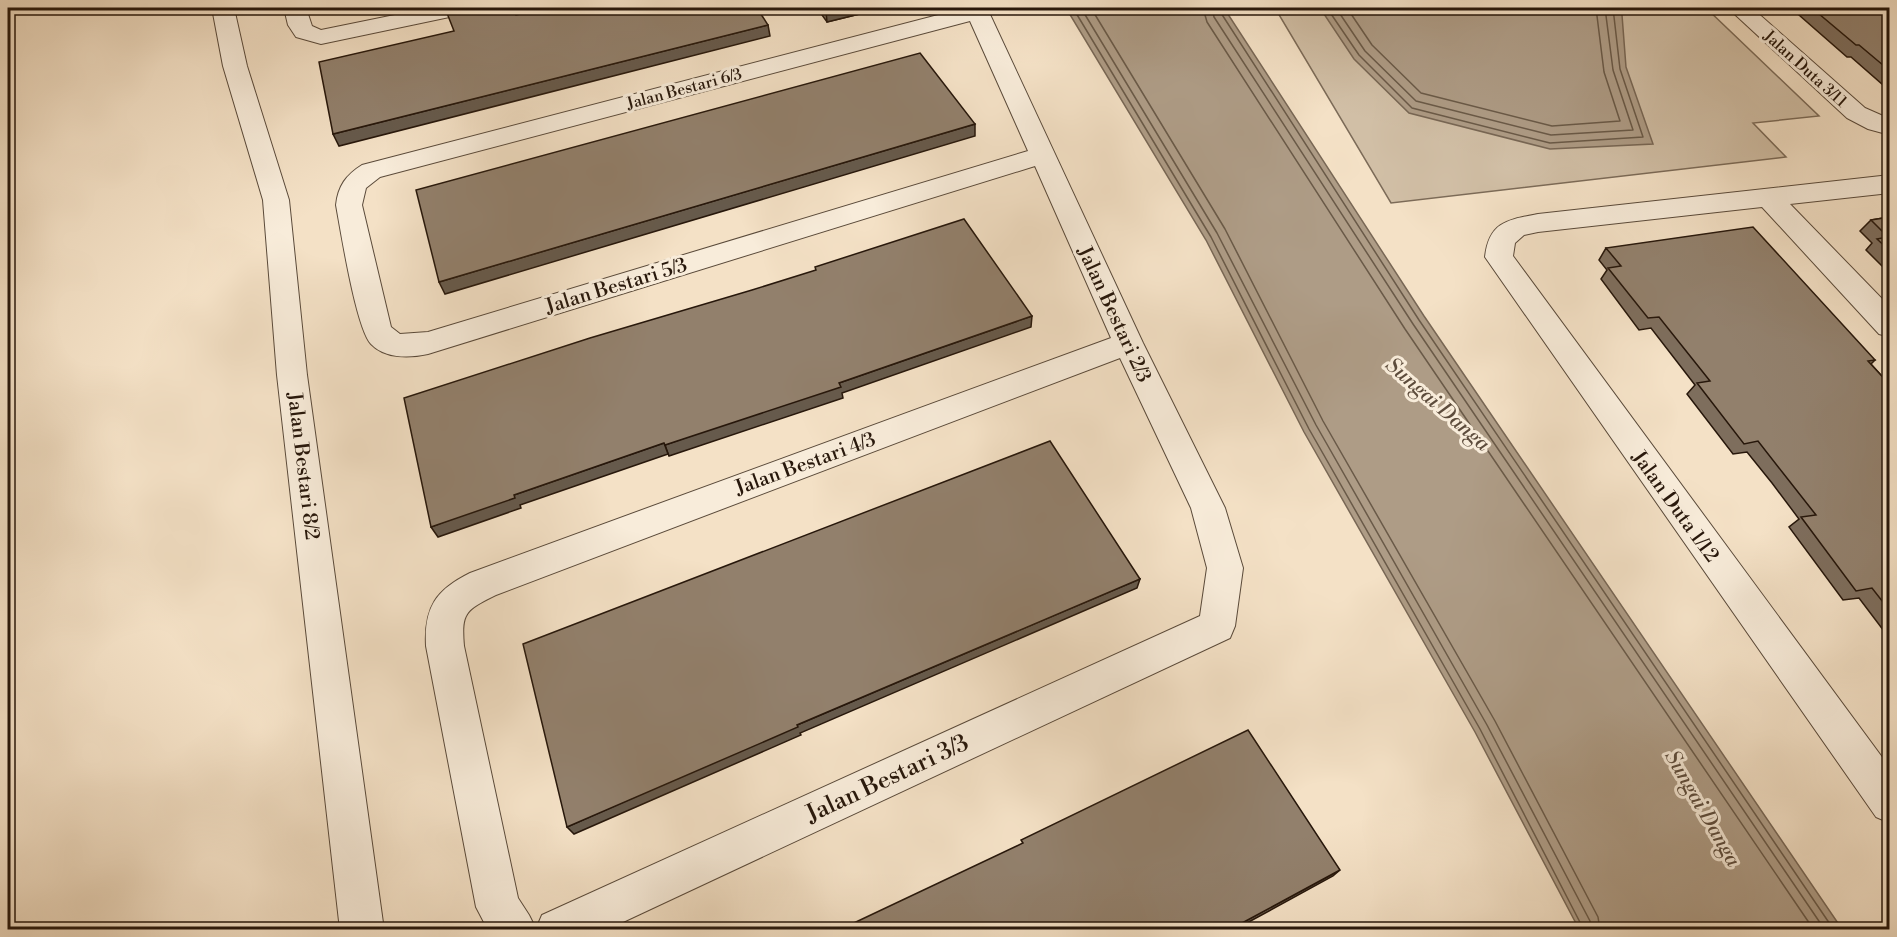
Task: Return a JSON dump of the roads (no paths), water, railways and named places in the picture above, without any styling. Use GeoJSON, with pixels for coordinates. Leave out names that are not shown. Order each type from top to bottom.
{"type":"FeatureCollection","features":[{"type":"Feature","properties":{"kind":"street","name":"Jalan Bestari 8/2"},"geometry":{"type":"LineString","coordinates":[[224,8],[235,66],[276,200],[292,375],[362,930]]}},
{"type":"Feature","properties":{"kind":"street"},"geometry":{"type":"LineString","coordinates":[[295,8],[303,32],[309,36],[321,37],[459,8]]}},
{"type":"Feature","properties":{"kind":"street","name":"Jalan Duta 3/11"},"geometry":{"type":"LineString","coordinates":[[1739,8],[1856,113],[1883,125]]}},
{"type":"Feature","properties":{"kind":"street","name":"Jalan Bestari 2/3"},"geometry":{"type":"LineString","coordinates":[[977,10],[1128,343],[1208,508],[1225,568],[1218,626]]}},
{"type":"Feature","properties":{"kind":"street","name":"Jalan Bestari 6/3"},"geometry":{"type":"LineString","coordinates":[[391,165],[977,10]]}},
{"type":"Feature","properties":{"kind":"street","name":"Jalan Bestari 5/3"},"geometry":{"type":"LineString","coordinates":[[391,165],[371,171],[357,180],[351,192],[349,205],[377,330],[383,339],[395,345],[410,346],[428,343],[1043,155]]}},
{"type":"Feature","properties":{"kind":"street","name":"Jalan Duta 1/12"},"geometry":{"type":"LineString","coordinates":[[1890,184],[1538,223],[1515,228],[1501,240],[1499,257],[1890,803]]}},
{"type":"Feature","properties":{"kind":"street"},"geometry":{"type":"LineString","coordinates":[[1769,198],[1890,326]]}},
{"type":"Feature","properties":{"kind":"street","name":"Jalan Bestari 4/3"},"geometry":{"type":"LineString","coordinates":[[514,930],[498,907],[445,646],[443,627],[446,609],[461,595],[483,584],[1128,343]]}},
{"type":"Feature","properties":{"kind":"street","name":"Jalan Bestari 3/3"},"geometry":{"type":"LineString","coordinates":[[557,930],[1218,626]]}},
{"type":"Feature","properties":{"kind":"water","name":"Sungai Danga"},"geometry":{"type":"Polygon","coordinates":[[[1066,8],[1224,8],[1424,316],[1842,929],[1579,929],[1475,732],[1304,432],[1206,240],[1066,8]]]}},
{"type":"Feature","properties":{"kind":"water"},"geometry":{"type":"Polygon","coordinates":[[[1320,8],[1618,8],[1622,15],[1626,67],[1653,144],[1550,149],[1409,113],[1354,59],[1320,8]]]}}]}
